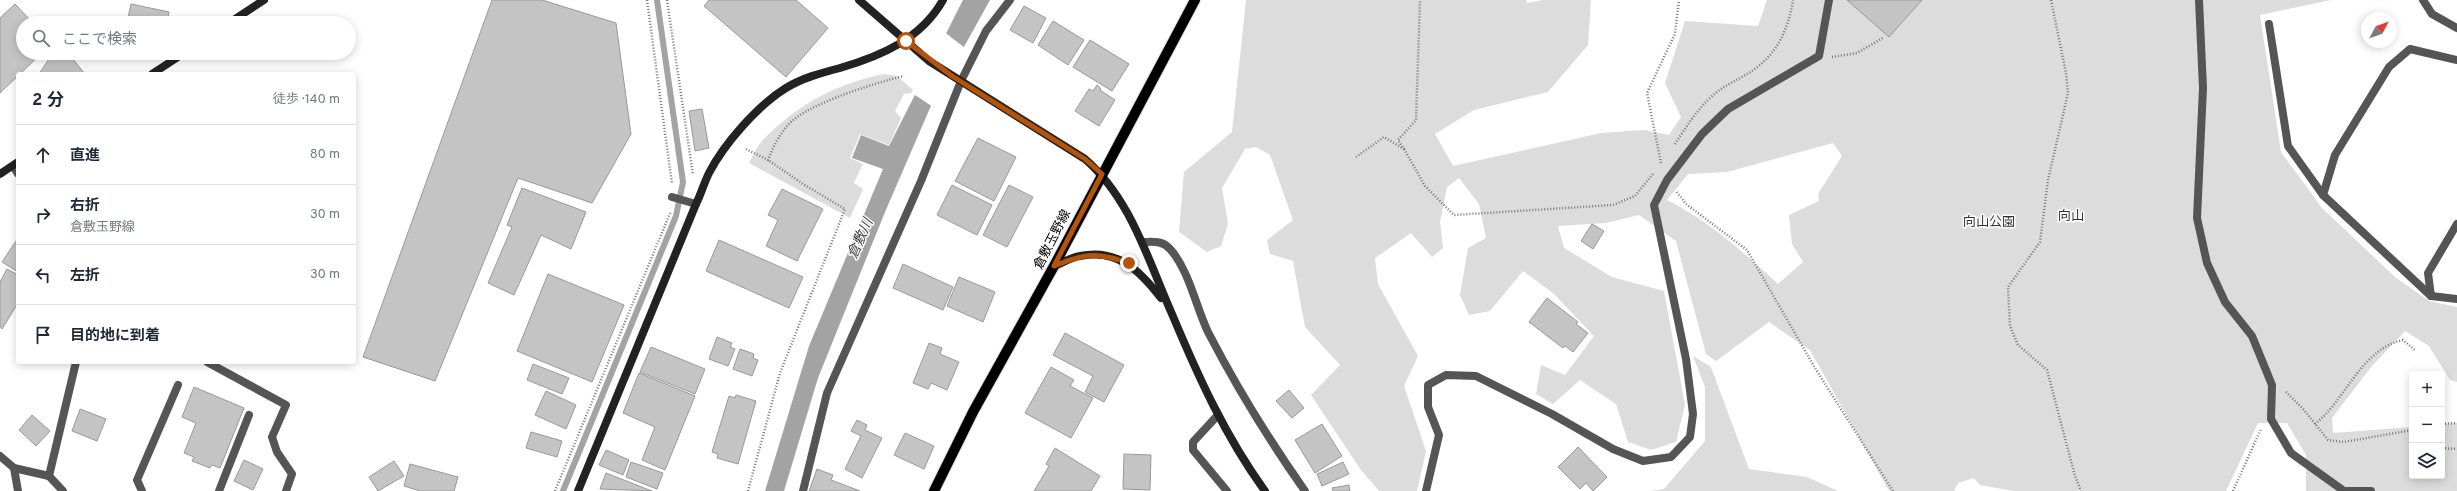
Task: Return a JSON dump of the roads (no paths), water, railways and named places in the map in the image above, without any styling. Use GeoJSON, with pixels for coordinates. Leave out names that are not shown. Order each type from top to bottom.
{"type":"FeatureCollection","features":[{"type":"Feature","properties":{"kind":"main road","name":"倉敷玉野線"},"geometry":{"type":"LineString","coordinates":[[934,491],[974,412],[1054,266],[1195,0]]}},
{"type":"Feature","properties":{"kind":"street"},"geometry":{"type":"LineString","coordinates":[[240,16],[264,0]]}},
{"type":"Feature","properties":{"kind":"street"},"geometry":{"type":"LineString","coordinates":[[859,0],[929,61],[1085,159],[1102,174],[1117,195],[1142,242],[1168,306],[1217,416],[1242,460],[1264,491]]}},
{"type":"Feature","properties":{"kind":"street"},"geometry":{"type":"LineString","coordinates":[[578,491],[692,203],[700,196],[710,172],[728,145],[749,120],[774,95],[808,77],[864,61],[906,41],[929,22],[943,0]]}},
{"type":"Feature","properties":{"kind":"street"},"geometry":{"type":"LineString","coordinates":[[803,491],[827,393],[921,181],[961,82],[986,31],[1010,0]]}},
{"type":"Feature","properties":{"kind":"street"},"geometry":{"type":"LineString","coordinates":[[1426,491],[1439,435],[1428,407],[1428,385],[1446,375],[1476,376],[1552,414],[1613,449],[1644,461],[1672,457],[1690,436],[1693,414],[1686,359],[1654,205],[1667,180],[1702,134],[1728,109],[1819,56],[1828,0]]}},
{"type":"Feature","properties":{"kind":"street"},"geometry":{"type":"LineString","coordinates":[[2199,0],[2203,88],[2197,218],[2210,270],[2225,302],[2252,336],[2272,385],[2271,419],[2291,453],[2345,491],[2371,491]]}},
{"type":"Feature","properties":{"kind":"street"},"geometry":{"type":"LineString","coordinates":[[2423,0],[2432,14],[2456,26]]}},
{"type":"Feature","properties":{"kind":"street"},"geometry":{"type":"LineString","coordinates":[[2269,24],[2288,146],[2323,195],[2431,296],[2457,299]]}},
{"type":"Feature","properties":{"kind":"street"},"geometry":{"type":"LineString","coordinates":[[2323,195],[2335,155],[2389,67],[2410,49],[2457,60]]}},
{"type":"Feature","properties":{"kind":"street"},"geometry":{"type":"LineString","coordinates":[[155,72],[173,60]]}},
{"type":"Feature","properties":{"kind":"street"},"geometry":{"type":"LineString","coordinates":[[0,174],[15,164]]}},
{"type":"Feature","properties":{"kind":"street"},"geometry":{"type":"LineString","coordinates":[[674,198],[692,203]]}},
{"type":"Feature","properties":{"kind":"street"},"geometry":{"type":"LineString","coordinates":[[2431,296],[2428,273],[2457,224]]}},
{"type":"Feature","properties":{"kind":"street"},"geometry":{"type":"LineString","coordinates":[[1142,242],[1160,242],[1170,249],[1228,370],[1253,415],[1305,491]]}},
{"type":"Feature","properties":{"kind":"street"},"geometry":{"type":"LineString","coordinates":[[1054,266],[1079,256],[1095,254],[1129,263],[1146,278],[1168,306]]}},
{"type":"Feature","properties":{"kind":"street"},"geometry":{"type":"LineString","coordinates":[[49,476],[76,364]]}},
{"type":"Feature","properties":{"kind":"street"},"geometry":{"type":"LineString","coordinates":[[211,364],[286,405],[272,437],[277,452],[292,474],[286,491]]}},
{"type":"Feature","properties":{"kind":"street"},"geometry":{"type":"LineString","coordinates":[[142,491],[137,480],[178,385]]}},
{"type":"Feature","properties":{"kind":"street"},"geometry":{"type":"LineString","coordinates":[[219,491],[249,415]]}},
{"type":"Feature","properties":{"kind":"street"},"geometry":{"type":"LineString","coordinates":[[1217,416],[1193,442],[1193,450],[1227,491]]}},
{"type":"Feature","properties":{"kind":"street"},"geometry":{"type":"LineString","coordinates":[[0,456],[14,468],[49,476],[63,491]]}},
{"type":"Feature","properties":{"kind":"street"},"geometry":{"type":"LineString","coordinates":[[14,468],[18,491]]}},
{"type":"Feature","properties":{"kind":"water","name":"倉敷川"},"geometry":{"type":"Polygon","coordinates":[[[963,0],[990,0],[930,108],[885,212],[818,378],[784,491],[765,491],[809,346],[883,169],[852,158],[861,135],[889,146],[963,0]]]}},
{"type":"Feature","properties":{"kind":"waterway"},"geometry":{"type":"LineString","coordinates":[[563,491],[676,216],[683,182],[657,0]]}},
{"type":"Feature","properties":{"kind":"park label","name":"向山"},"geometry":{"type":"Point","coordinates":[2071,217]}},
{"type":"Feature","properties":{"kind":"park label","name":"向山公園"},"geometry":{"type":"Point","coordinates":[1989,223]}}]}
